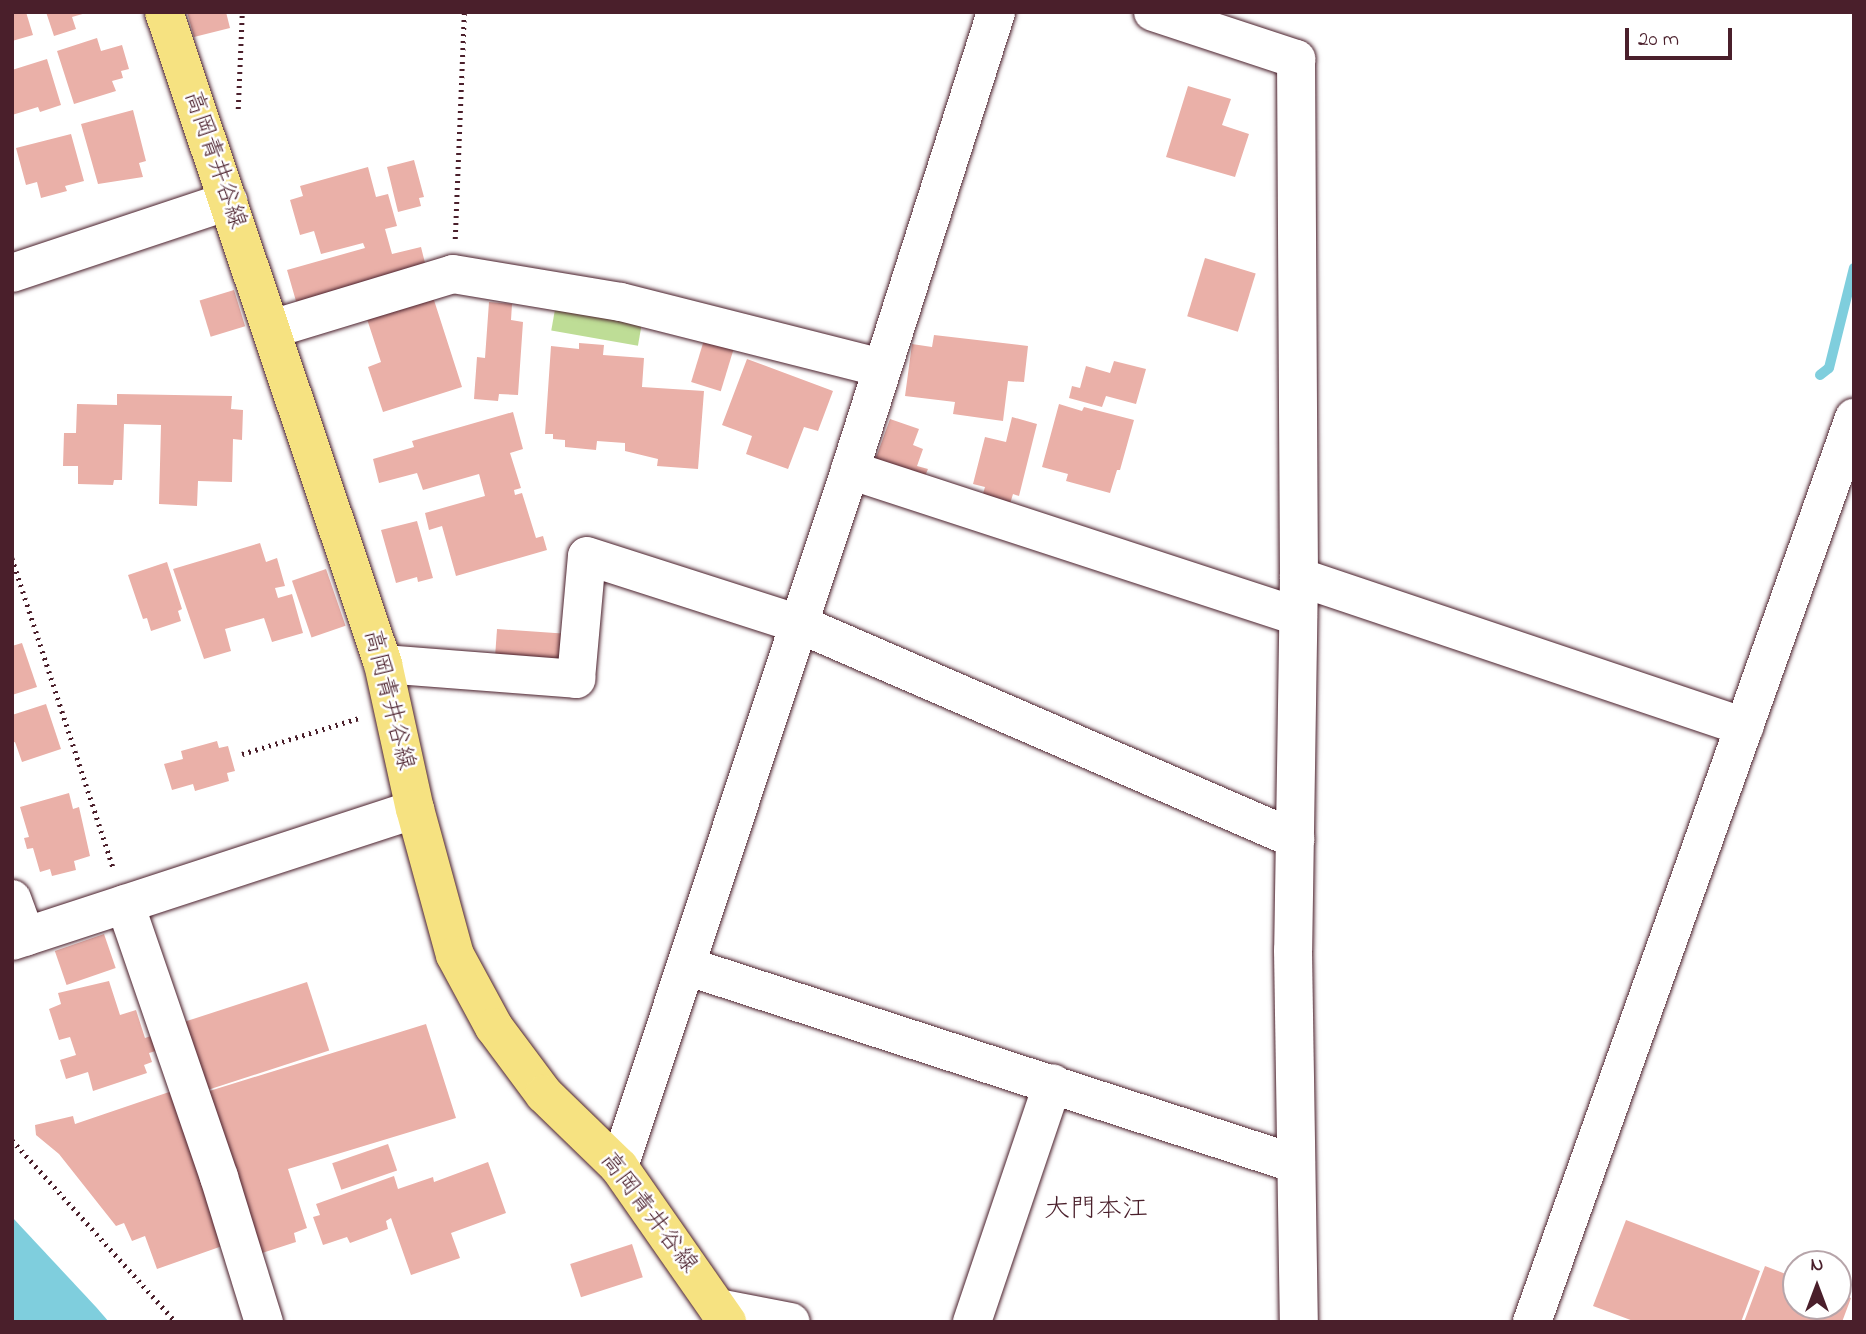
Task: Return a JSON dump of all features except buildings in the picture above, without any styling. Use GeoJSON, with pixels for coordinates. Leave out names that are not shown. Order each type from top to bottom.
{"type":"FeatureCollection","features":[{"type":"Feature","properties":{"kind":"main road","name":"高岡青井谷線"},"geometry":{"type":"LineString","coordinates":[[164,12],[383,664],[415,809],[455,955],[494,1027],[544,1094],[619,1167],[723,1315]]}},
{"type":"Feature","properties":{"kind":"street"},"geometry":{"type":"LineString","coordinates":[[619,1167],[850,470],[996,12]]}},
{"type":"Feature","properties":{"kind":"street"},"geometry":{"type":"LineString","coordinates":[[1153,12],[1296,59],[1299,577],[1293,950],[1299,1322]]}},
{"type":"Feature","properties":{"kind":"street"},"geometry":{"type":"LineString","coordinates":[[12,273],[228,201]]}},
{"type":"Feature","properties":{"kind":"street"},"geometry":{"type":"LineString","coordinates":[[272,329],[453,274],[621,302],[881,368]]}},
{"type":"Feature","properties":{"kind":"street"},"geometry":{"type":"LineString","coordinates":[[1532,1322],[1854,418]]}},
{"type":"Feature","properties":{"kind":"street"},"geometry":{"type":"LineString","coordinates":[[850,470],[1298,616]]}},
{"type":"Feature","properties":{"kind":"street"},"geometry":{"type":"LineString","coordinates":[[383,664],[576,679],[587,556],[799,624],[1295,839]]}},
{"type":"Feature","properties":{"kind":"street"},"geometry":{"type":"LineString","coordinates":[[1299,577],[1744,727]]}},
{"type":"Feature","properties":{"kind":"street"},"geometry":{"type":"LineString","coordinates":[[12,899],[19,939],[415,809]]}},
{"type":"Feature","properties":{"kind":"street"},"geometry":{"type":"LineString","coordinates":[[125,904],[219,1177],[264,1322]]}},
{"type":"Feature","properties":{"kind":"street"},"geometry":{"type":"LineString","coordinates":[[686,966],[1297,1164]]}},
{"type":"Feature","properties":{"kind":"street"},"geometry":{"type":"LineString","coordinates":[[972,1322],[1052,1083]]}},
{"type":"Feature","properties":{"kind":"street"},"geometry":{"type":"LineString","coordinates":[[723,1315],[791,1322]]}},
{"type":"Feature","properties":{"kind":"path"},"geometry":{"type":"LineString","coordinates":[[211,155],[236,146],[242,12]]}},
{"type":"Feature","properties":{"kind":"path"},"geometry":{"type":"LineString","coordinates":[[453,274],[464,12]]}},
{"type":"Feature","properties":{"kind":"path"},"geometry":{"type":"LineString","coordinates":[[12,558],[125,904]]}},
{"type":"Feature","properties":{"kind":"path"},"geometry":{"type":"LineString","coordinates":[[242,754],[394,707]]}},
{"type":"Feature","properties":{"kind":"path"},"geometry":{"type":"LineString","coordinates":[[12,1140],[176,1322]]}},
{"type":"Feature","properties":{"kind":"green space"},"geometry":{"type":"Polygon","coordinates":[[[557,298],[644,313],[638,346],[551,330],[557,298]]]}},
{"type":"Feature","properties":{"kind":"water"},"geometry":{"type":"Polygon","coordinates":[[[12,1217],[96,1307],[109,1322],[12,1322],[12,1217]]]}},
{"type":"Feature","properties":{"kind":"waterway"},"geometry":{"type":"LineString","coordinates":[[1820,375],[1829,368],[1854,268]]}},
{"type":"Feature","properties":{"kind":"district","name":"大門本江"},"geometry":{"type":"Point","coordinates":[1096,1211]}}]}
